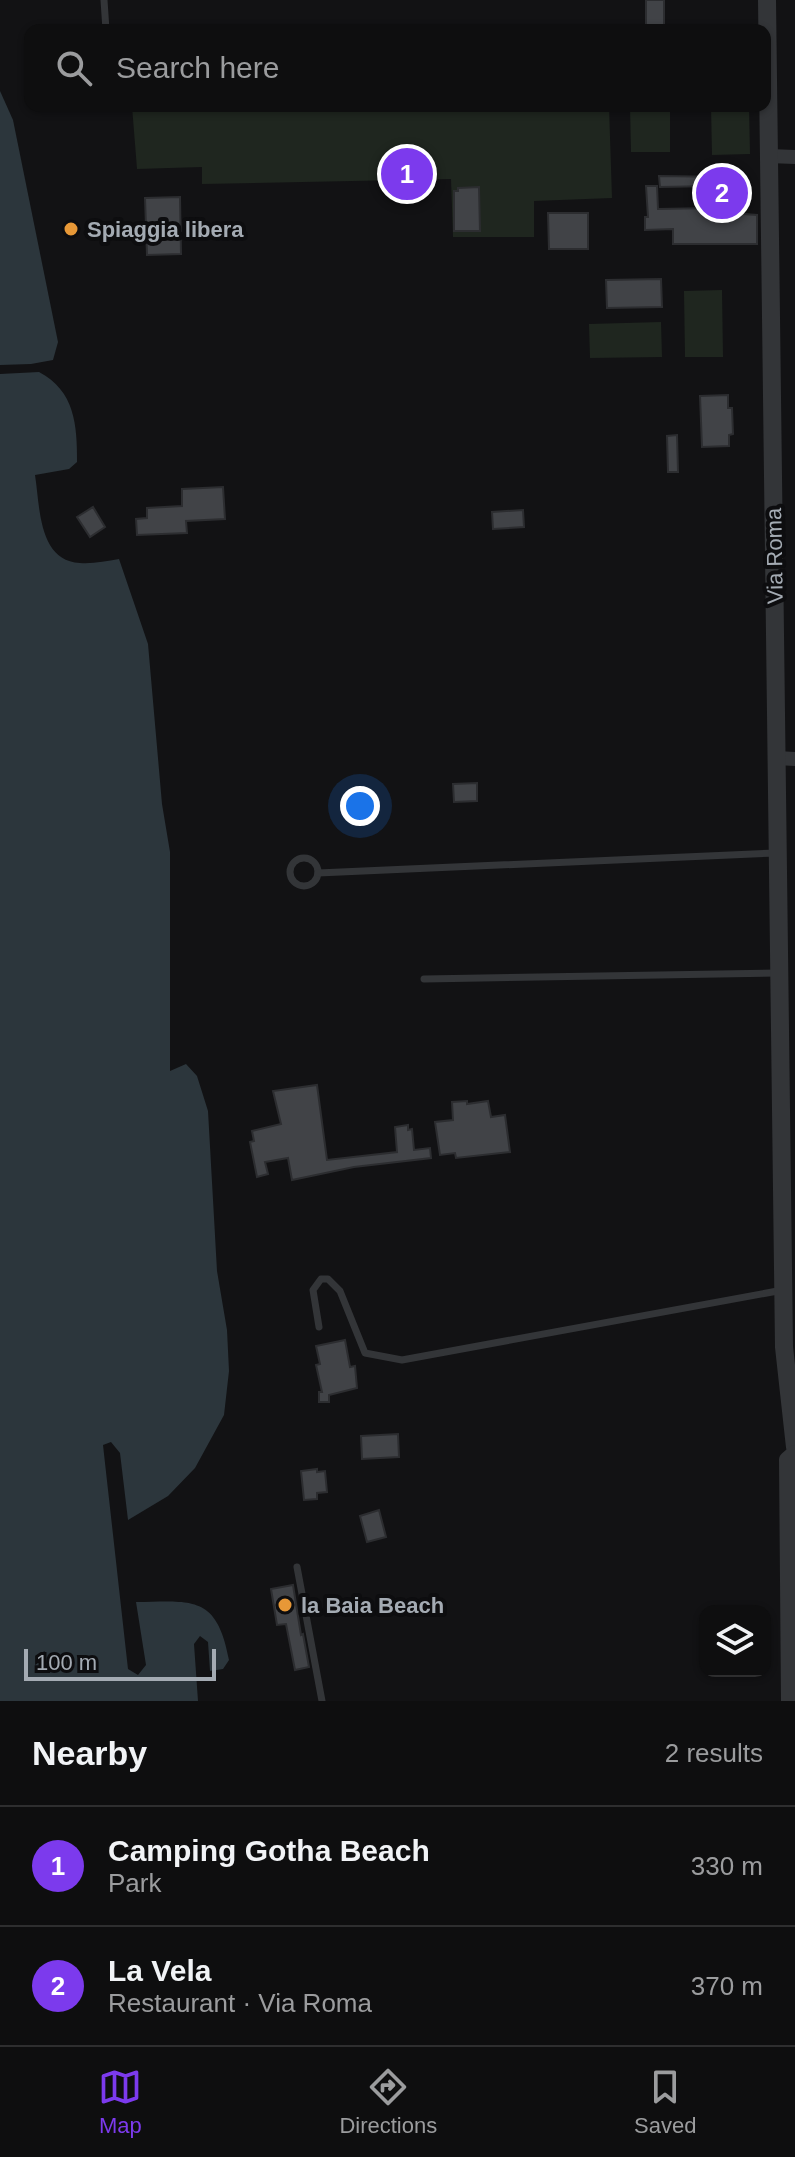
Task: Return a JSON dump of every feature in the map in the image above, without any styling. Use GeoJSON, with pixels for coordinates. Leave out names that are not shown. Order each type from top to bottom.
{"type":"FeatureCollection","features":[{"type":"Feature","properties":{"kind":"street","name":"Via Roma"},"geometry":{"type":"LineString","coordinates":[[767,0],[767,24]]}},
{"type":"Feature","properties":{"kind":"street","name":"Via Roma"},"geometry":{"type":"LineString","coordinates":[[768,112],[786,758],[778,852],[783,1290],[795,1447]]}},
{"type":"Feature","properties":{"kind":"street"},"geometry":{"type":"LineString","coordinates":[[769,156],[795,157]]}},
{"type":"Feature","properties":{"kind":"street"},"geometry":{"type":"LineString","coordinates":[[790,1701],[788,1460],[795,1454]]}},
{"type":"Feature","properties":{"kind":"lane"},"geometry":{"type":"LineString","coordinates":[[104,0],[106,24]]}},
{"type":"Feature","properties":{"kind":"lane"},"geometry":{"type":"LineString","coordinates":[[318,873],[778,852]]}},
{"type":"Feature","properties":{"kind":"lane"},"geometry":{"type":"LineString","coordinates":[[307,858],[315,864],[318,873],[312,884],[303,886],[295,883],[290,871],[294,862],[307,858]]}},
{"type":"Feature","properties":{"kind":"lane"},"geometry":{"type":"LineString","coordinates":[[424,979],[780,973]]}},
{"type":"Feature","properties":{"kind":"lane"},"geometry":{"type":"LineString","coordinates":[[319,1327],[313,1290],[321,1279],[328,1279],[340,1291],[365,1353],[402,1360],[783,1290]]}},
{"type":"Feature","properties":{"kind":"lane"},"geometry":{"type":"LineString","coordinates":[[297,1567],[322,1701]]}},
{"type":"Feature","properties":{"kind":"shaded area"},"geometry":{"type":"Polygon","coordinates":[[[0,91],[13,120],[58,342],[53,360],[31,364],[0,365],[0,91]]]}},
{"type":"Feature","properties":{"kind":"shaded area"},"geometry":{"type":"Polygon","coordinates":[[[132,112],[609,112],[612,198],[534,201],[534,237],[453,237],[451,179],[202,184],[202,167],[137,169],[132,112]]]}},
{"type":"Feature","properties":{"kind":"shaded area"},"geometry":{"type":"Polygon","coordinates":[[[630,112],[670,112],[670,152],[631,152],[630,112]]]}},
{"type":"Feature","properties":{"kind":"shaded area"},"geometry":{"type":"Polygon","coordinates":[[[711,112],[749,112],[750,154],[712,155],[711,112]]]}},
{"type":"Feature","properties":{"kind":"shaded area"},"geometry":{"type":"Polygon","coordinates":[[[722,290],[723,357],[685,357],[684,291],[722,290]]]}},
{"type":"Feature","properties":{"kind":"shaded area"},"geometry":{"type":"Polygon","coordinates":[[[661,322],[662,357],[590,358],[589,324],[661,322]]]}},
{"type":"Feature","properties":{"kind":"shaded area"},"geometry":{"type":"Polygon","coordinates":[[[39,372],[60,389],[72,410],[77,462],[69,469],[35,475],[44,530],[56,553],[66,560],[85,563],[119,559],[148,644],[162,804],[170,852],[170,1071],[186,1064],[197,1076],[208,1111],[217,1271],[227,1330],[229,1371],[224,1415],[195,1468],[168,1496],[128,1520],[120,1453],[111,1442],[103,1445],[128,1669],[138,1675],[146,1665],[136,1602],[199,1606],[217,1623],[229,1660],[223,1669],[210,1671],[208,1642],[200,1636],[194,1644],[198,1701],[0,1701],[0,374],[39,372]]]}},
{"type":"Feature","properties":{"kind":"building"},"geometry":{"type":"Polygon","coordinates":[[[646,0],[664,0],[664,24],[646,24],[646,0]]]}},
{"type":"Feature","properties":{"kind":"building"},"geometry":{"type":"Polygon","coordinates":[[[659,176],[729,177],[730,213],[757,215],[757,244],[673,244],[673,229],[645,230],[645,217],[648,217],[646,186],[657,186],[658,209],[713,208],[713,186],[660,187],[659,176]]]}},
{"type":"Feature","properties":{"kind":"building"},"geometry":{"type":"Polygon","coordinates":[[[479,187],[480,231],[454,231],[454,191],[479,187]]]}},
{"type":"Feature","properties":{"kind":"building"},"geometry":{"type":"Polygon","coordinates":[[[180,197],[181,254],[147,255],[145,198],[180,197]]]}},
{"type":"Feature","properties":{"kind":"building"},"geometry":{"type":"Polygon","coordinates":[[[548,213],[588,213],[588,249],[549,249],[548,213]]]}},
{"type":"Feature","properties":{"kind":"building"},"geometry":{"type":"Polygon","coordinates":[[[661,279],[662,307],[607,308],[606,280],[661,279]]]}},
{"type":"Feature","properties":{"kind":"building"},"geometry":{"type":"Polygon","coordinates":[[[728,395],[733,434],[729,435],[729,446],[702,447],[700,396],[728,395]]]}},
{"type":"Feature","properties":{"kind":"building"},"geometry":{"type":"Polygon","coordinates":[[[677,435],[678,472],[668,472],[667,436],[677,435]]]}},
{"type":"Feature","properties":{"kind":"building"},"geometry":{"type":"Polygon","coordinates":[[[223,487],[225,519],[186,521],[187,533],[137,535],[136,519],[147,518],[147,508],[182,506],[182,489],[223,487]]]}},
{"type":"Feature","properties":{"kind":"building"},"geometry":{"type":"Polygon","coordinates":[[[93,507],[105,527],[90,537],[77,517],[93,507]]]}},
{"type":"Feature","properties":{"kind":"building"},"geometry":{"type":"Polygon","coordinates":[[[523,510],[524,527],[493,529],[492,512],[523,510]]]}},
{"type":"Feature","properties":{"kind":"building"},"geometry":{"type":"Polygon","coordinates":[[[477,783],[477,801],[454,802],[453,784],[477,783]]]}},
{"type":"Feature","properties":{"kind":"building"},"geometry":{"type":"Polygon","coordinates":[[[317,1085],[327,1160],[397,1152],[395,1127],[408,1125],[408,1130],[412,1129],[414,1150],[430,1148],[431,1158],[354,1167],[292,1180],[288,1158],[265,1162],[268,1174],[257,1177],[250,1142],[254,1141],[252,1131],[281,1124],[273,1091],[317,1085]]]}},
{"type":"Feature","properties":{"kind":"building"},"geometry":{"type":"Polygon","coordinates":[[[467,1101],[467,1104],[488,1101],[491,1117],[505,1115],[510,1152],[456,1158],[455,1153],[440,1155],[435,1122],[453,1120],[452,1102],[467,1101]]]}},
{"type":"Feature","properties":{"kind":"building"},"geometry":{"type":"Polygon","coordinates":[[[345,1340],[350,1367],[355,1366],[357,1388],[329,1395],[329,1402],[319,1402],[319,1392],[322,1392],[316,1365],[320,1364],[316,1346],[345,1340]]]}},
{"type":"Feature","properties":{"kind":"building"},"geometry":{"type":"Polygon","coordinates":[[[398,1434],[399,1457],[362,1459],[361,1436],[398,1434]]]}},
{"type":"Feature","properties":{"kind":"building"},"geometry":{"type":"Polygon","coordinates":[[[317,1469],[317,1472],[325,1471],[327,1492],[317,1493],[317,1499],[304,1500],[301,1471],[317,1469]]]}},
{"type":"Feature","properties":{"kind":"building"},"geometry":{"type":"Polygon","coordinates":[[[379,1510],[386,1537],[367,1542],[360,1516],[379,1510]]]}},
{"type":"Feature","properties":{"kind":"building"},"geometry":{"type":"Polygon","coordinates":[[[293,1585],[309,1667],[295,1670],[286,1624],[277,1625],[271,1589],[293,1585]]]}},
{"type":"Feature","properties":{"kind":"place","name":"Camping Gotha Beach"},"geometry":{"type":"Point","coordinates":[407,174]}},
{"type":"Feature","properties":{"kind":"place","name":"La Vela"},"geometry":{"type":"Point","coordinates":[722,193]}},
{"type":"Feature","properties":{"kind":"place","name":"Spiaggia libera"},"geometry":{"type":"Point","coordinates":[71,229]}},
{"type":"Feature","properties":{"kind":"place","name":"la Baia Beach"},"geometry":{"type":"Point","coordinates":[285,1605]}}]}
